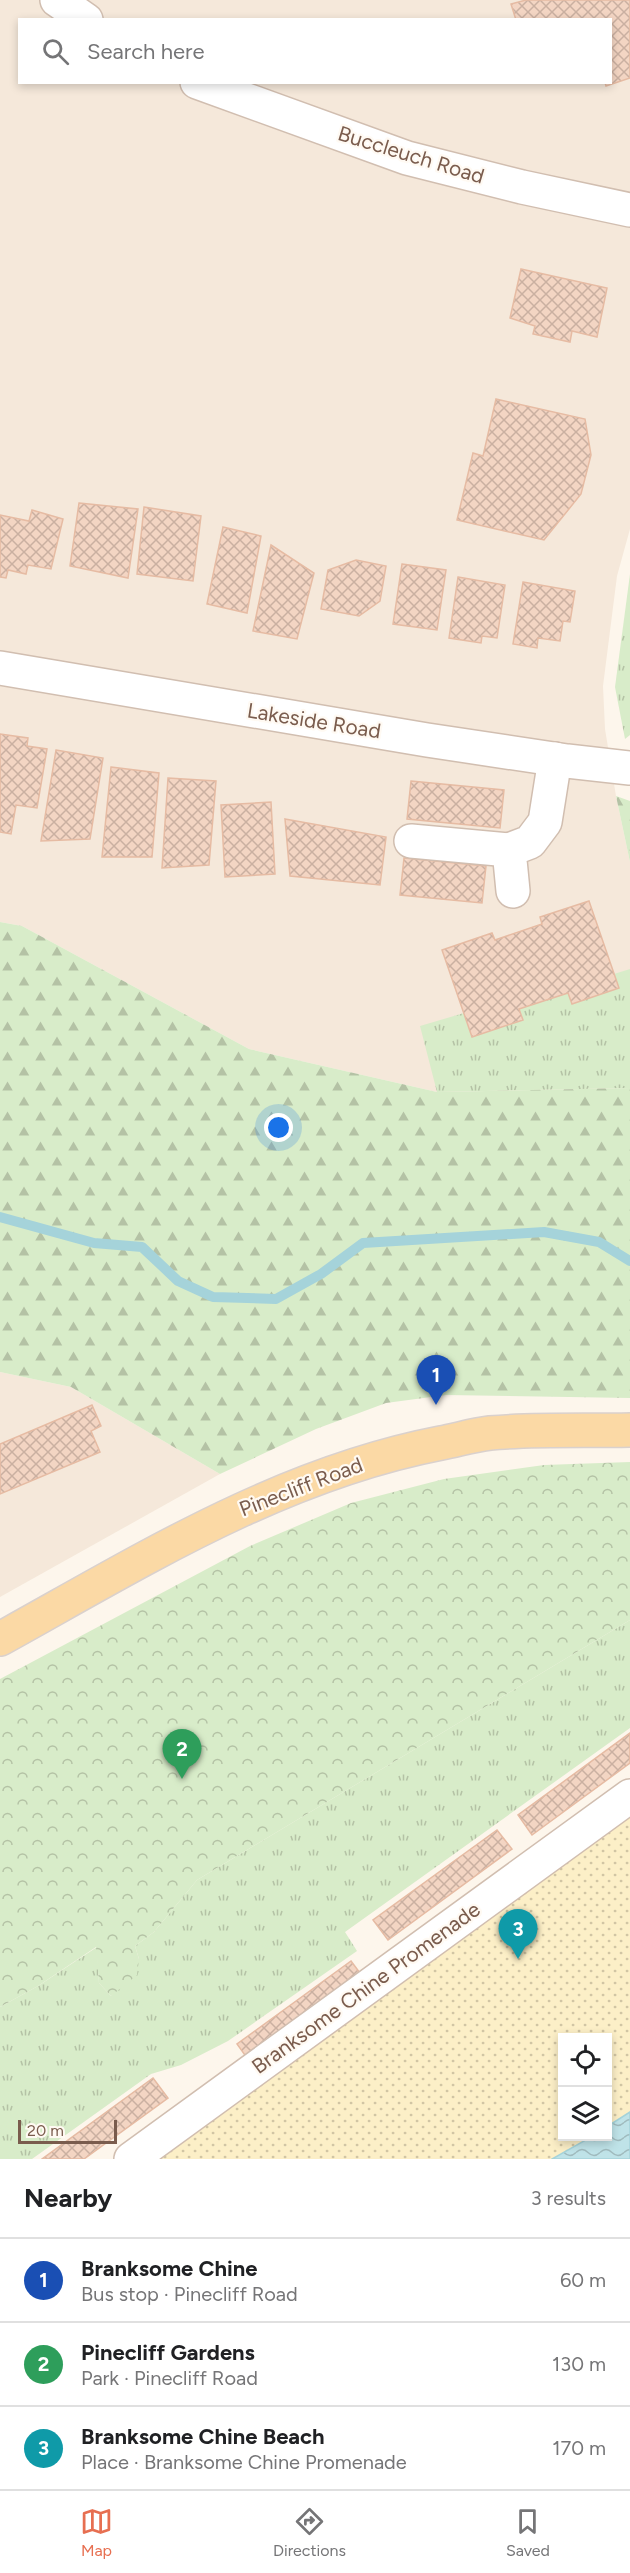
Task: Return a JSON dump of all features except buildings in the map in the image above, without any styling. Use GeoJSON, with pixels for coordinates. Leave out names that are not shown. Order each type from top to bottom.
{"type":"FeatureCollection","features":[{"type":"Feature","properties":{"kind":"main road","name":"Pinecliff Road"},"geometry":{"type":"LineString","coordinates":[[0,1639],[151,1555],[252,1503],[338,1469],[413,1448],[489,1434],[630,1431]]}},
{"type":"Feature","properties":{"kind":"street"},"geometry":{"type":"LineString","coordinates":[[57,0],[83,18]]}},
{"type":"Feature","properties":{"kind":"street","name":"Buccleuch Road"},"geometry":{"type":"LineString","coordinates":[[203,84],[407,158],[522,187],[630,210]]}},
{"type":"Feature","properties":{"kind":"street","name":"Lakeside Road"},"geometry":{"type":"LineString","coordinates":[[0,668],[247,711],[555,759],[630,768]]}},
{"type":"Feature","properties":{"kind":"street"},"geometry":{"type":"LineString","coordinates":[[411,842],[509,850],[530,842],[545,822],[555,759]]}},
{"type":"Feature","properties":{"kind":"street"},"geometry":{"type":"LineString","coordinates":[[509,850],[513,891]]}},
{"type":"Feature","properties":{"kind":"street","name":"Branksome Chine Promenade"},"geometry":{"type":"LineString","coordinates":[[130,2159],[630,1796]]}},
{"type":"Feature","properties":{"kind":"shaded area"},"geometry":{"type":"Polygon","coordinates":[[[0,0],[630,0],[630,529],[617,576],[603,686],[605,729],[630,862],[630,1088],[437,1092],[249,1049],[22,926],[0,922],[0,0]]]}},
{"type":"Feature","properties":{"kind":"shaded area"},"geometry":{"type":"Polygon","coordinates":[[[0,1372],[71,1387],[220,1474],[0,1597],[0,1372]]]}},
{"type":"Feature","properties":{"kind":"green space"},"geometry":{"type":"Polygon","coordinates":[[[630,574],[630,735],[625,739],[615,687],[630,574]]]}},
{"type":"Feature","properties":{"kind":"green space"},"geometry":{"type":"Polygon","coordinates":[[[616,796],[630,801],[630,862],[616,796]]]}},
{"type":"Feature","properties":{"kind":"green space"},"geometry":{"type":"Polygon","coordinates":[[[0,922],[22,926],[249,1049],[437,1092],[630,1088],[630,1398],[446,1395],[386,1403],[316,1429],[220,1474],[71,1387],[0,1372],[0,922]]]}},
{"type":"Feature","properties":{"kind":"green space"},"geometry":{"type":"Polygon","coordinates":[[[630,969],[630,1088],[437,1092],[420,1026],[464,1013],[472,1037],[523,1019],[519,1009],[568,993],[572,1004],[618,988],[614,974],[630,969]]]}},
{"type":"Feature","properties":{"kind":"green space"},"geometry":{"type":"Polygon","coordinates":[[[630,1462],[630,1620],[197,1880],[154,1932],[135,1946],[139,1959],[137,1975],[111,1996],[99,1983],[96,1947],[38,1986],[0,2007],[0,1679],[250,1546],[351,1503],[444,1479],[544,1465],[630,1462]]]}},
{"type":"Feature","properties":{"kind":"green space"},"geometry":{"type":"Polygon","coordinates":[[[630,1620],[630,1728],[345,1932],[357,1951],[228,2041],[181,2065],[151,2074],[32,2159],[0,2159],[0,2007],[38,1986],[97,1947],[99,1983],[111,1996],[139,1959],[135,1946],[154,1932],[197,1880],[630,1620]]]}},
{"type":"Feature","properties":{"kind":"sand"},"geometry":{"type":"Polygon","coordinates":[[[630,1796],[630,2159],[131,2159],[630,1796]]]}},
{"type":"Feature","properties":{"kind":"water"},"geometry":{"type":"Polygon","coordinates":[[[630,2112],[630,2159],[552,2159],[584,2141],[612,2141],[612,2123],[630,2112]]]}},
{"type":"Feature","properties":{"kind":"waterway"},"geometry":{"type":"LineString","coordinates":[[0,1217],[94,1243],[142,1247],[178,1281],[213,1297],[276,1299],[321,1274],[363,1243],[544,1232],[599,1242],[630,1261]]}},
{"type":"Feature","properties":{"kind":"place","name":"Branksome Chine"},"geometry":{"type":"Point","coordinates":[436,1405]}},
{"type":"Feature","properties":{"kind":"place","name":"Pinecliff Gardens"},"geometry":{"type":"Point","coordinates":[182,1779]}},
{"type":"Feature","properties":{"kind":"place","name":"Branksome Chine Beach"},"geometry":{"type":"Point","coordinates":[518,1959]}}]}
